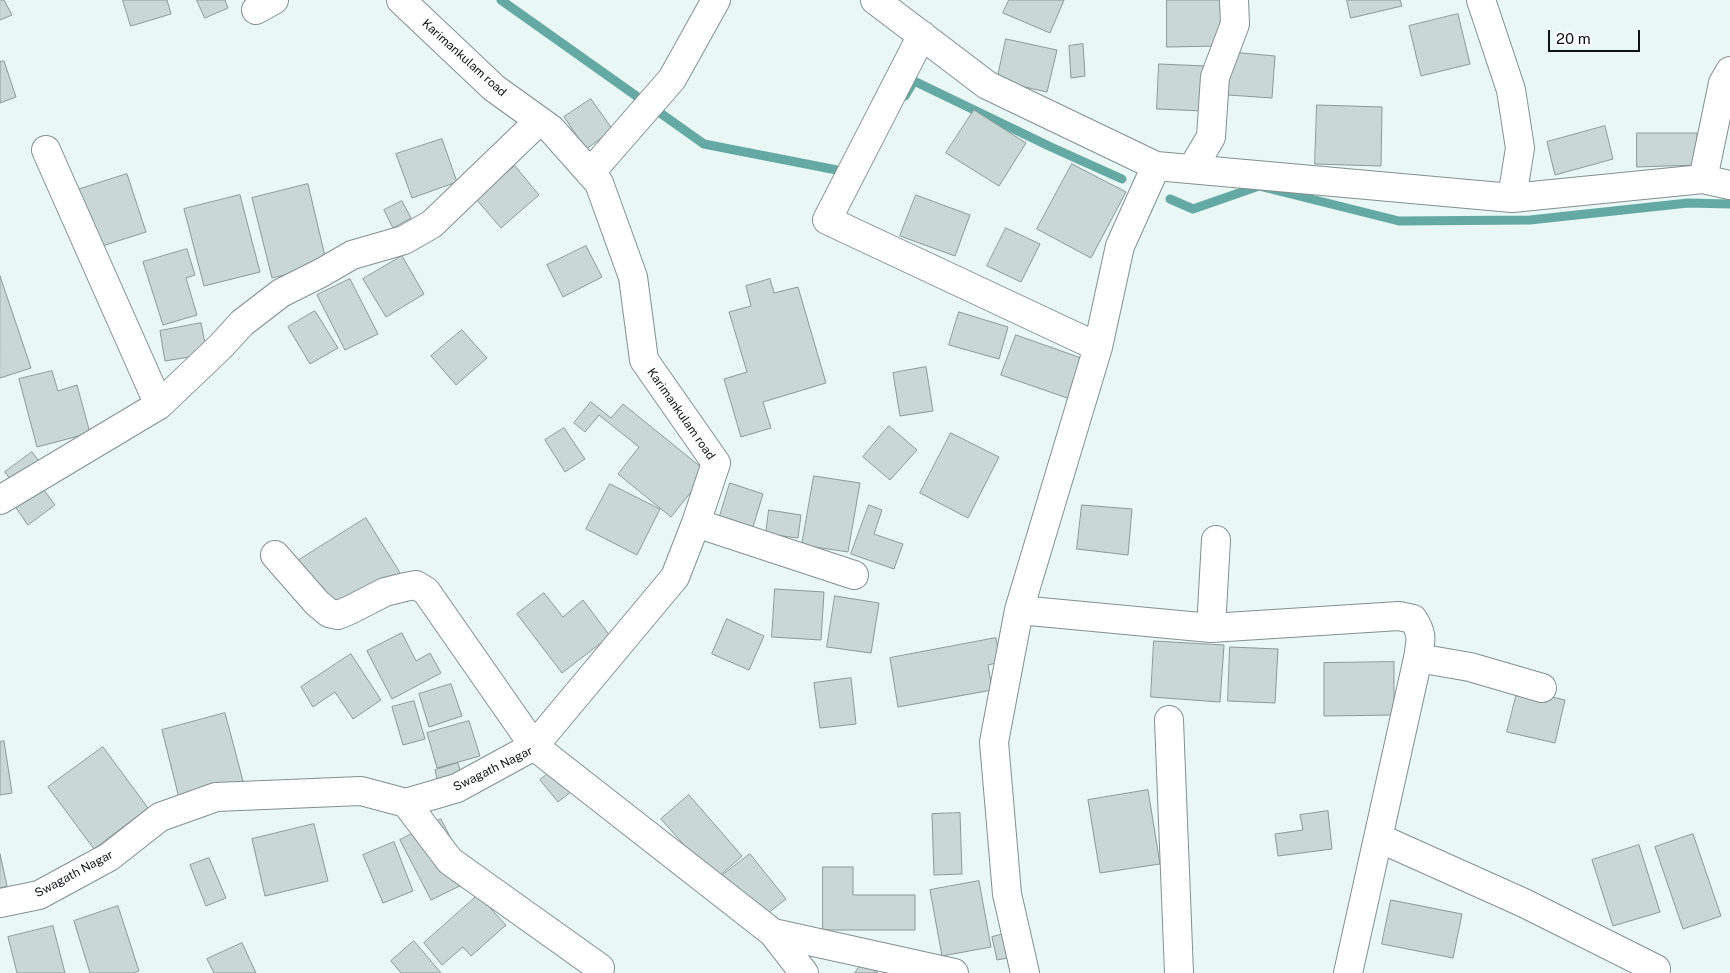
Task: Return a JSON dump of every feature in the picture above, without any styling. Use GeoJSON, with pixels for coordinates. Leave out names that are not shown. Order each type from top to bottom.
{"type":"FeatureCollection","features":[{"type":"Feature","properties":{"kind":"street","name":"Karimankulam road"},"geometry":{"type":"LineString","coordinates":[[401,0],[494,88],[551,129],[599,183],[633,277],[644,360],[716,464],[675,578],[534,746]]}},
{"type":"Feature","properties":{"kind":"street"},"geometry":{"type":"LineString","coordinates":[[590,173],[672,79],[716,0]]}},
{"type":"Feature","properties":{"kind":"street"},"geometry":{"type":"LineString","coordinates":[[875,0],[904,8],[922,35],[987,85],[1156,166],[1512,198],[1703,179],[1730,185]]}},
{"type":"Feature","properties":{"kind":"street"},"geometry":{"type":"LineString","coordinates":[[1192,169],[1210,137],[1215,77],[1235,24],[1234,0]]}},
{"type":"Feature","properties":{"kind":"street"},"geometry":{"type":"LineString","coordinates":[[1481,0],[1512,90],[1520,148],[1512,198]]}},
{"type":"Feature","properties":{"kind":"street"},"geometry":{"type":"LineString","coordinates":[[922,35],[827,220],[1098,347]]}},
{"type":"Feature","properties":{"kind":"street"},"geometry":{"type":"LineString","coordinates":[[1703,179],[1723,83],[1730,71]]}},
{"type":"Feature","properties":{"kind":"street"},"geometry":{"type":"LineString","coordinates":[[3,490],[159,404],[221,346],[242,323],[281,293],[321,274],[352,255],[404,240],[432,224],[540,121]]}},
{"type":"Feature","properties":{"kind":"street"},"geometry":{"type":"LineString","coordinates":[[46,150],[159,404]]}},
{"type":"Feature","properties":{"kind":"street"},"geometry":{"type":"LineString","coordinates":[[1025,973],[1007,894],[994,742],[1019,610],[1098,347],[1120,246],[1156,166]]}},
{"type":"Feature","properties":{"kind":"street"},"geometry":{"type":"LineString","coordinates":[[696,523],[854,575]]}},
{"type":"Feature","properties":{"kind":"street"},"geometry":{"type":"LineString","coordinates":[[1211,628],[1216,540]]}},
{"type":"Feature","properties":{"kind":"street"},"geometry":{"type":"LineString","coordinates":[[275,555],[329,613],[338,615],[385,592],[405,587],[416,585],[426,591],[534,746]]}},
{"type":"Feature","properties":{"kind":"street"},"geometry":{"type":"LineString","coordinates":[[1019,610],[1211,628],[1399,616],[1413,619],[1420,632],[1421,642],[1348,973]]}},
{"type":"Feature","properties":{"kind":"street"},"geometry":{"type":"LineString","coordinates":[[1418,658],[1470,667],[1542,688]]}},
{"type":"Feature","properties":{"kind":"street"},"geometry":{"type":"LineString","coordinates":[[1168,720],[1179,973]]}},
{"type":"Feature","properties":{"kind":"street","name":"Swagath Nagar"},"geometry":{"type":"LineString","coordinates":[[0,903],[39,895],[109,857],[160,817],[216,797],[361,791],[406,803],[457,788],[534,746],[773,933],[804,973]]}},
{"type":"Feature","properties":{"kind":"street"},"geometry":{"type":"LineString","coordinates":[[406,803],[450,861],[600,968]]}},
{"type":"Feature","properties":{"kind":"street"},"geometry":{"type":"LineString","coordinates":[[1379,838],[1524,903],[1656,969]]}},
{"type":"Feature","properties":{"kind":"street","name":"Swagath Nagar"},"geometry":{"type":"LineString","coordinates":[[773,933],[954,973]]}},
{"type":"Feature","properties":{"kind":"building"},"geometry":{"type":"Polygon","coordinates":[[[0,0],[4,0],[12,15],[0,20],[0,0]]]}},
{"type":"Feature","properties":{"kind":"building"},"geometry":{"type":"Polygon","coordinates":[[[123,0],[167,0],[171,14],[131,26],[123,0]]]}},
{"type":"Feature","properties":{"kind":"building"},"geometry":{"type":"Polygon","coordinates":[[[197,0],[225,0],[228,8],[205,18],[197,0]]]}},
{"type":"Feature","properties":{"kind":"building"},"geometry":{"type":"Polygon","coordinates":[[[1009,0],[1064,0],[1050,33],[1003,13],[1009,0]]]}},
{"type":"Feature","properties":{"kind":"building"},"geometry":{"type":"Polygon","coordinates":[[[1167,0],[1221,0],[1222,46],[1167,47],[1167,0]]]}},
{"type":"Feature","properties":{"kind":"building"},"geometry":{"type":"Polygon","coordinates":[[[1347,0],[1400,0],[1402,6],[1351,18],[1347,0]]]}},
{"type":"Feature","properties":{"kind":"building"},"geometry":{"type":"Polygon","coordinates":[[[1458,14],[1470,64],[1421,76],[1409,26],[1458,14]]]}},
{"type":"Feature","properties":{"kind":"building"},"geometry":{"type":"Polygon","coordinates":[[[1006,39],[1057,50],[1047,92],[997,81],[1006,39]]]}},
{"type":"Feature","properties":{"kind":"building"},"geometry":{"type":"Polygon","coordinates":[[[1083,44],[1085,76],[1071,78],[1069,46],[1083,44]]]}},
{"type":"Feature","properties":{"kind":"building"},"geometry":{"type":"Polygon","coordinates":[[[1231,52],[1275,56],[1272,98],[1228,95],[1231,52]]]}},
{"type":"Feature","properties":{"kind":"building"},"geometry":{"type":"Polygon","coordinates":[[[4,61],[16,97],[0,103],[0,62],[4,61]]]}},
{"type":"Feature","properties":{"kind":"building"},"geometry":{"type":"Polygon","coordinates":[[[1159,64],[1206,66],[1203,111],[1157,109],[1159,64]]]}},
{"type":"Feature","properties":{"kind":"building"},"geometry":{"type":"Polygon","coordinates":[[[591,99],[613,130],[586,149],[564,117],[591,99]]]}},
{"type":"Feature","properties":{"kind":"building"},"geometry":{"type":"Polygon","coordinates":[[[1317,105],[1382,107],[1381,166],[1315,164],[1317,105]]]}},
{"type":"Feature","properties":{"kind":"building"},"geometry":{"type":"Polygon","coordinates":[[[974,110],[1026,143],[999,186],[946,153],[974,110]]]}},
{"type":"Feature","properties":{"kind":"building"},"geometry":{"type":"Polygon","coordinates":[[[1605,126],[1613,159],[1555,175],[1547,142],[1605,126]]]}},
{"type":"Feature","properties":{"kind":"building"},"geometry":{"type":"Polygon","coordinates":[[[1637,133],[1697,133],[1697,165],[1637,167],[1637,133]]]}},
{"type":"Feature","properties":{"kind":"building"},"geometry":{"type":"Polygon","coordinates":[[[442,139],[457,182],[412,198],[396,154],[442,139]]]}},
{"type":"Feature","properties":{"kind":"building"},"geometry":{"type":"Polygon","coordinates":[[[1072,164],[1126,192],[1091,258],[1037,229],[1072,164]]]}},
{"type":"Feature","properties":{"kind":"building"},"geometry":{"type":"Polygon","coordinates":[[[515,166],[539,195],[501,228],[476,199],[515,166]]]}},
{"type":"Feature","properties":{"kind":"building"},"geometry":{"type":"Polygon","coordinates":[[[127,174],[146,232],[96,248],[77,190],[127,174]]]}},
{"type":"Feature","properties":{"kind":"building"},"geometry":{"type":"Polygon","coordinates":[[[308,184],[327,265],[272,278],[252,198],[308,184]]]}},
{"type":"Feature","properties":{"kind":"building"},"geometry":{"type":"Polygon","coordinates":[[[240,195],[260,272],[204,286],[184,209],[240,195]]]}},
{"type":"Feature","properties":{"kind":"building"},"geometry":{"type":"Polygon","coordinates":[[[916,195],[970,215],[955,256],[900,236],[916,195]]]}},
{"type":"Feature","properties":{"kind":"building"},"geometry":{"type":"Polygon","coordinates":[[[402,201],[411,218],[393,228],[384,210],[402,201]]]}},
{"type":"Feature","properties":{"kind":"building"},"geometry":{"type":"Polygon","coordinates":[[[1006,228],[1040,244],[1021,282],[987,266],[1006,228]]]}},
{"type":"Feature","properties":{"kind":"building"},"geometry":{"type":"Polygon","coordinates":[[[586,246],[602,277],[563,297],[547,265],[586,246]]]}},
{"type":"Feature","properties":{"kind":"building"},"geometry":{"type":"Polygon","coordinates":[[[187,249],[195,275],[186,278],[197,315],[163,325],[143,262],[187,249]]]}},
{"type":"Feature","properties":{"kind":"building"},"geometry":{"type":"Polygon","coordinates":[[[402,256],[424,294],[386,317],[363,279],[402,256]]]}},
{"type":"Feature","properties":{"kind":"building"},"geometry":{"type":"Polygon","coordinates":[[[0,276],[31,368],[0,378],[0,276]]]}},
{"type":"Feature","properties":{"kind":"building"},"geometry":{"type":"Polygon","coordinates":[[[350,279],[378,334],[345,350],[317,295],[350,279]]]}},
{"type":"Feature","properties":{"kind":"building"},"geometry":{"type":"Polygon","coordinates":[[[770,279],[774,293],[798,287],[826,383],[763,402],[771,428],[741,437],[724,379],[747,372],[729,312],[751,306],[746,286],[770,279]]]}},
{"type":"Feature","properties":{"kind":"building"},"geometry":{"type":"Polygon","coordinates":[[[315,311],[338,348],[310,364],[288,327],[315,311]]]}},
{"type":"Feature","properties":{"kind":"building"},"geometry":{"type":"Polygon","coordinates":[[[959,312],[1008,327],[999,359],[949,345],[959,312]]]}},
{"type":"Feature","properties":{"kind":"building"},"geometry":{"type":"Polygon","coordinates":[[[201,323],[207,354],[165,361],[160,331],[201,323]]]}},
{"type":"Feature","properties":{"kind":"building"},"geometry":{"type":"Polygon","coordinates":[[[462,330],[487,358],[456,385],[431,356],[462,330]]]}},
{"type":"Feature","properties":{"kind":"building"},"geometry":{"type":"Polygon","coordinates":[[[1016,335],[1084,359],[1070,399],[1001,375],[1016,335]]]}},
{"type":"Feature","properties":{"kind":"building"},"geometry":{"type":"Polygon","coordinates":[[[926,367],[933,411],[900,416],[893,373],[926,367]]]}},
{"type":"Feature","properties":{"kind":"building"},"geometry":{"type":"Polygon","coordinates":[[[52,371],[58,391],[77,385],[90,433],[37,447],[19,379],[52,371]]]}},
{"type":"Feature","properties":{"kind":"building"},"geometry":{"type":"Polygon","coordinates":[[[591,402],[611,418],[623,404],[707,472],[671,517],[618,474],[639,447],[599,415],[585,432],[574,423],[591,402]]]}},
{"type":"Feature","properties":{"kind":"building"},"geometry":{"type":"Polygon","coordinates":[[[889,426],[917,450],[890,480],[863,457],[889,426]]]}},
{"type":"Feature","properties":{"kind":"building"},"geometry":{"type":"Polygon","coordinates":[[[564,428],[585,459],[565,472],[545,440],[564,428]]]}},
{"type":"Feature","properties":{"kind":"building"},"geometry":{"type":"Polygon","coordinates":[[[951,433],[999,457],[968,518],[920,493],[951,433]]]}},
{"type":"Feature","properties":{"kind":"building"},"geometry":{"type":"Polygon","coordinates":[[[32,452],[47,472],[19,492],[5,472],[32,452]]]}},
{"type":"Feature","properties":{"kind":"building"},"geometry":{"type":"Polygon","coordinates":[[[814,476],[860,483],[848,552],[802,545],[814,476]]]}},
{"type":"Feature","properties":{"kind":"building"},"geometry":{"type":"Polygon","coordinates":[[[730,483],[763,494],[752,530],[719,519],[730,483]]]}},
{"type":"Feature","properties":{"kind":"building"},"geometry":{"type":"Polygon","coordinates":[[[610,484],[660,509],[637,555],[586,529],[610,484]]]}},
{"type":"Feature","properties":{"kind":"building"},"geometry":{"type":"Polygon","coordinates":[[[41,486],[55,505],[28,525],[14,505],[41,486]]]}},
{"type":"Feature","properties":{"kind":"building"},"geometry":{"type":"Polygon","coordinates":[[[869,505],[882,510],[874,534],[903,544],[894,569],[851,554],[869,505]]]}},
{"type":"Feature","properties":{"kind":"building"},"geometry":{"type":"Polygon","coordinates":[[[1082,505],[1132,509],[1128,555],[1077,549],[1082,505]]]}},
{"type":"Feature","properties":{"kind":"building"},"geometry":{"type":"Polygon","coordinates":[[[769,510],[801,515],[798,538],[766,534],[769,510]]]}},
{"type":"Feature","properties":{"kind":"building"},"geometry":{"type":"Polygon","coordinates":[[[366,518],[407,584],[340,626],[299,560],[366,518]]]}},
{"type":"Feature","properties":{"kind":"building"},"geometry":{"type":"Polygon","coordinates":[[[775,589],[824,592],[821,640],[772,637],[775,589]]]}},
{"type":"Feature","properties":{"kind":"building"},"geometry":{"type":"Polygon","coordinates":[[[544,593],[563,617],[583,600],[610,636],[562,673],[517,614],[544,593]]]}},
{"type":"Feature","properties":{"kind":"building"},"geometry":{"type":"Polygon","coordinates":[[[835,596],[879,603],[871,653],[827,647],[835,596]]]}},
{"type":"Feature","properties":{"kind":"building"},"geometry":{"type":"Polygon","coordinates":[[[727,619],[764,636],[749,670],[712,654],[727,619]]]}},
{"type":"Feature","properties":{"kind":"building"},"geometry":{"type":"Polygon","coordinates":[[[402,633],[416,661],[430,653],[441,673],[392,699],[367,651],[402,633]]]}},
{"type":"Feature","properties":{"kind":"building"},"geometry":{"type":"Polygon","coordinates":[[[996,638],[1000,662],[988,665],[992,690],[898,707],[890,658],[996,638]]]}},
{"type":"Feature","properties":{"kind":"building"},"geometry":{"type":"Polygon","coordinates":[[[1154,641],[1224,645],[1220,702],[1151,697],[1154,641]]]}},
{"type":"Feature","properties":{"kind":"building"},"geometry":{"type":"Polygon","coordinates":[[[1230,647],[1278,649],[1275,703],[1228,701],[1230,647]]]}},
{"type":"Feature","properties":{"kind":"building"},"geometry":{"type":"Polygon","coordinates":[[[351,654],[381,700],[353,719],[335,692],[313,707],[301,687],[351,654]]]}},
{"type":"Feature","properties":{"kind":"building"},"geometry":{"type":"Polygon","coordinates":[[[1394,662],[1394,715],[1324,716],[1324,663],[1394,662]]]}},
{"type":"Feature","properties":{"kind":"building"},"geometry":{"type":"Polygon","coordinates":[[[851,678],[856,724],[820,728],[814,683],[851,678]]]}},
{"type":"Feature","properties":{"kind":"building"},"geometry":{"type":"Polygon","coordinates":[[[451,684],[462,716],[429,727],[419,694],[451,684]]]}},
{"type":"Feature","properties":{"kind":"building"},"geometry":{"type":"Polygon","coordinates":[[[1518,689],[1565,700],[1555,743],[1507,732],[1518,689]]]}},
{"type":"Feature","properties":{"kind":"building"},"geometry":{"type":"Polygon","coordinates":[[[414,701],[425,739],[403,745],[392,707],[414,701]]]}},
{"type":"Feature","properties":{"kind":"building"},"geometry":{"type":"Polygon","coordinates":[[[225,713],[243,781],[179,798],[162,730],[225,713]]]}},
{"type":"Feature","properties":{"kind":"building"},"geometry":{"type":"Polygon","coordinates":[[[469,721],[480,756],[437,768],[427,733],[469,721]]]}},
{"type":"Feature","properties":{"kind":"building"},"geometry":{"type":"Polygon","coordinates":[[[4,741],[12,793],[0,795],[0,742],[4,741]]]}},
{"type":"Feature","properties":{"kind":"building"},"geometry":{"type":"Polygon","coordinates":[[[103,747],[148,808],[94,849],[48,787],[103,747]]]}},
{"type":"Feature","properties":{"kind":"building"},"geometry":{"type":"Polygon","coordinates":[[[458,763],[463,780],[439,787],[435,770],[458,763]]]}},
{"type":"Feature","properties":{"kind":"building"},"geometry":{"type":"Polygon","coordinates":[[[554,769],[572,791],[558,802],[540,780],[554,769]]]}},
{"type":"Feature","properties":{"kind":"building"},"geometry":{"type":"Polygon","coordinates":[[[1148,790],[1160,864],[1100,873],[1088,800],[1148,790]]]}},
{"type":"Feature","properties":{"kind":"building"},"geometry":{"type":"Polygon","coordinates":[[[689,795],[742,856],[715,880],[661,819],[689,795]]]}},
{"type":"Feature","properties":{"kind":"building"},"geometry":{"type":"Polygon","coordinates":[[[1328,811],[1332,849],[1278,856],[1275,834],[1303,830],[1300,815],[1328,811]]]}},
{"type":"Feature","properties":{"kind":"building"},"geometry":{"type":"Polygon","coordinates":[[[960,813],[962,874],[934,875],[932,814],[960,813]]]}},
{"type":"Feature","properties":{"kind":"building"},"geometry":{"type":"Polygon","coordinates":[[[441,819],[472,880],[431,900],[400,840],[441,819]]]}},
{"type":"Feature","properties":{"kind":"building"},"geometry":{"type":"Polygon","coordinates":[[[314,824],[328,881],[265,896],[252,839],[314,824]]]}},
{"type":"Feature","properties":{"kind":"building"},"geometry":{"type":"Polygon","coordinates":[[[1693,834],[1721,916],[1683,929],[1655,847],[1693,834]]]}},
{"type":"Feature","properties":{"kind":"building"},"geometry":{"type":"Polygon","coordinates":[[[394,842],[413,891],[383,903],[363,855],[394,842]]]}},
{"type":"Feature","properties":{"kind":"building"},"geometry":{"type":"Polygon","coordinates":[[[1639,845],[1660,912],[1613,926],[1592,860],[1639,845]]]}},
{"type":"Feature","properties":{"kind":"building"},"geometry":{"type":"Polygon","coordinates":[[[0,854],[7,886],[0,888],[0,854]]]}},
{"type":"Feature","properties":{"kind":"building"},"geometry":{"type":"Polygon","coordinates":[[[750,854],[786,899],[759,920],[723,875],[750,854]]]}},
{"type":"Feature","properties":{"kind":"building"},"geometry":{"type":"Polygon","coordinates":[[[209,858],[226,898],[206,906],[190,865],[209,858]]]}},
{"type":"Feature","properties":{"kind":"building"},"geometry":{"type":"Polygon","coordinates":[[[823,867],[853,867],[853,895],[915,895],[915,930],[823,930],[823,867]]]}},
{"type":"Feature","properties":{"kind":"building"},"geometry":{"type":"Polygon","coordinates":[[[979,881],[991,947],[942,956],[930,890],[979,881]]]}},
{"type":"Feature","properties":{"kind":"building"},"geometry":{"type":"Polygon","coordinates":[[[478,895],[506,925],[471,956],[463,947],[442,965],[424,943],[478,895]]]}},
{"type":"Feature","properties":{"kind":"building"},"geometry":{"type":"Polygon","coordinates":[[[1391,900],[1462,914],[1453,958],[1382,944],[1391,900]]]}},
{"type":"Feature","properties":{"kind":"building"},"geometry":{"type":"Polygon","coordinates":[[[118,906],[139,971],[133,973],[90,973],[74,921],[118,906]]]}},
{"type":"Feature","properties":{"kind":"building"},"geometry":{"type":"Polygon","coordinates":[[[53,926],[65,973],[17,973],[8,937],[53,926]]]}},
{"type":"Feature","properties":{"kind":"building"},"geometry":{"type":"Polygon","coordinates":[[[1008,933],[1013,957],[997,960],[992,937],[1008,933]]]}},
{"type":"Feature","properties":{"kind":"building"},"geometry":{"type":"Polygon","coordinates":[[[414,941],[441,973],[401,973],[391,961],[414,941]]]}},
{"type":"Feature","properties":{"kind":"building"},"geometry":{"type":"Polygon","coordinates":[[[242,943],[256,973],[214,973],[207,959],[242,943]]]}},
{"type":"Feature","properties":{"kind":"building"},"geometry":{"type":"Polygon","coordinates":[[[862,963],[878,973],[855,973],[862,963]]]}},
{"type":"Feature","properties":{"kind":"waterway"},"geometry":{"type":"LineString","coordinates":[[501,0],[704,144],[847,172]]}},
{"type":"Feature","properties":{"kind":"waterway"},"geometry":{"type":"LineString","coordinates":[[905,96],[914,81],[1122,179]]}},
{"type":"Feature","properties":{"kind":"waterway"},"geometry":{"type":"LineString","coordinates":[[1170,199],[1193,209],[1259,186],[1399,221],[1530,220],[1688,203],[1730,204]]}}]}
